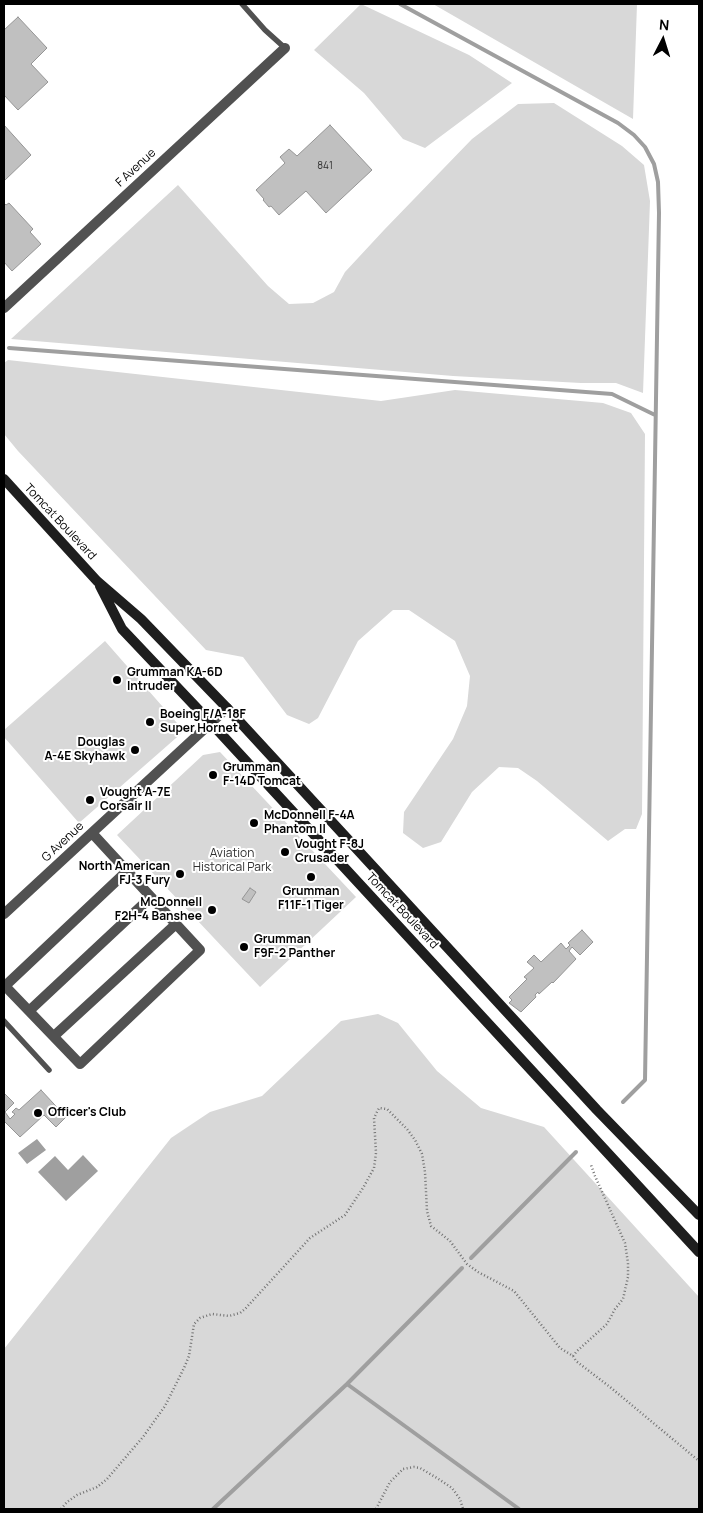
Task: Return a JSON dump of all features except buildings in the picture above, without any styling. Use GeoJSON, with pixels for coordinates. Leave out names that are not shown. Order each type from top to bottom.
{"type":"FeatureCollection","features":[{"type":"Feature","properties":{"kind":"main road","name":"Tomcat Boulevard"},"geometry":{"type":"LineString","coordinates":[[4,479],[97,581],[141,619],[227,708],[586,1098],[699,1215]]}},
{"type":"Feature","properties":{"kind":"main road","name":"Tomcat Boulevard"},"geometry":{"type":"LineString","coordinates":[[97,581],[122,629],[699,1252]]}},
{"type":"Feature","properties":{"kind":"street","name":"F Avenue"},"geometry":{"type":"LineString","coordinates":[[4,308],[285,48]]}},
{"type":"Feature","properties":{"kind":"street","name":"G Avenue"},"geometry":{"type":"LineString","coordinates":[[4,914],[227,708]]}},
{"type":"Feature","properties":{"kind":"street"},"geometry":{"type":"LineString","coordinates":[[92,833],[200,950],[80,1064],[6,986],[127,871]]}},
{"type":"Feature","properties":{"kind":"street"},"geometry":{"type":"LineString","coordinates":[[30,1011],[151,897]]}},
{"type":"Feature","properties":{"kind":"street"},"geometry":{"type":"LineString","coordinates":[[54,1036],[176,924]]}},
{"type":"Feature","properties":{"kind":"lane"},"geometry":{"type":"LineString","coordinates":[[242,4],[265,30],[285,48]]}},
{"type":"Feature","properties":{"kind":"lane"},"geometry":{"type":"LineString","coordinates":[[4,1021],[49,1070]]}},
{"type":"Feature","properties":{"kind":"path"},"geometry":{"type":"LineString","coordinates":[[61,1509],[77,1495],[107,1479],[143,1437],[165,1406],[184,1368],[189,1356],[194,1324],[200,1318],[212,1314],[229,1316],[246,1309],[310,1238],[324,1227],[345,1215],[374,1168],[376,1153],[374,1118],[379,1108],[388,1109],[415,1140],[422,1154],[425,1172],[426,1211],[431,1226],[450,1241],[467,1264],[514,1291],[560,1348],[573,1356],[576,1361],[699,1461]]}},
{"type":"Feature","properties":{"kind":"path"},"geometry":{"type":"LineString","coordinates":[[573,1356],[577,1350],[607,1324],[623,1298],[628,1277],[625,1243],[594,1176],[591,1165]]}},
{"type":"Feature","properties":{"kind":"path"},"geometry":{"type":"LineString","coordinates":[[376,1509],[390,1482],[404,1469],[414,1467],[420,1468],[452,1488],[460,1499],[463,1509]]}},
{"type":"Feature","properties":{"kind":"green space"},"geometry":{"type":"Polygon","coordinates":[[[361,4],[469,55],[512,83],[425,148],[403,139],[364,93],[314,50],[361,4]]]}},
{"type":"Feature","properties":{"kind":"green space"},"geometry":{"type":"Polygon","coordinates":[[[433,4],[637,4],[633,119],[433,4]]]}},
{"type":"Feature","properties":{"kind":"green space"},"geometry":{"type":"Polygon","coordinates":[[[554,103],[622,146],[644,165],[650,201],[643,393],[616,383],[581,383],[453,376],[11,339],[178,185],[268,286],[289,304],[313,303],[334,292],[345,272],[472,139],[518,104],[554,103]]]}},
{"type":"Feature","properties":{"kind":"green space"},"geometry":{"type":"Polygon","coordinates":[[[8,360],[381,401],[455,390],[603,403],[631,413],[645,434],[642,814],[636,829],[625,829],[608,841],[537,781],[518,768],[499,767],[472,792],[441,842],[423,848],[403,833],[404,812],[453,739],[467,706],[470,676],[455,641],[409,610],[393,610],[358,641],[318,718],[309,724],[287,715],[243,657],[206,650],[4,434],[4,363],[8,360]]]}},
{"type":"Feature","properties":{"kind":"green space"},"geometry":{"type":"Polygon","coordinates":[[[105,641],[184,731],[79,823],[4,737],[4,730],[105,641]]]}},
{"type":"Feature","properties":{"kind":"green space","name":"Aviation Historical Park"},"geometry":{"type":"Polygon","coordinates":[[[220,752],[356,897],[260,987],[117,835],[203,755],[220,752]]]}},
{"type":"Feature","properties":{"kind":"green space"},"geometry":{"type":"Polygon","coordinates":[[[378,1014],[398,1023],[437,1071],[481,1108],[544,1127],[699,1297],[699,1509],[4,1509],[4,1349],[171,1138],[210,1112],[262,1096],[341,1021],[378,1014]]]}},
{"type":"Feature","properties":{"kind":"shaded area"},"geometry":{"type":"Polygon","coordinates":[[[37,1139],[46,1150],[27,1164],[18,1153],[37,1139]]]}},
{"type":"Feature","properties":{"kind":"shaded area"},"geometry":{"type":"Polygon","coordinates":[[[83,1155],[98,1171],[66,1201],[38,1172],[55,1156],[68,1170],[83,1155]]]}},
{"type":"Feature","properties":{"kind":"waterway"},"geometry":{"type":"LineString","coordinates":[[400,4],[618,123],[634,135],[645,147],[654,164],[658,182],[645,1080],[623,1102]]}},
{"type":"Feature","properties":{"kind":"waterway"},"geometry":{"type":"LineString","coordinates":[[9,348],[612,394],[655,415]]}},
{"type":"Feature","properties":{"kind":"waterway"},"geometry":{"type":"LineString","coordinates":[[471,1258],[576,1152]]}},
{"type":"Feature","properties":{"kind":"waterway"},"geometry":{"type":"LineString","coordinates":[[213,1509],[347,1384],[462,1268]]}},
{"type":"Feature","properties":{"kind":"waterway"},"geometry":{"type":"LineString","coordinates":[[347,1384],[519,1509]]}},
{"type":"Feature","properties":{"kind":"place","name":"Grumman KA-6D Intruder"},"geometry":{"type":"Point","coordinates":[117,680]}},
{"type":"Feature","properties":{"kind":"place","name":"Boeing F/A-18F Super Hornet"},"geometry":{"type":"Point","coordinates":[150,722]}},
{"type":"Feature","properties":{"kind":"place","name":"Douglas A-4E Skyhawk"},"geometry":{"type":"Point","coordinates":[135,750]}},
{"type":"Feature","properties":{"kind":"place","name":"Grumman F-14D Tomcat"},"geometry":{"type":"Point","coordinates":[213,775]}},
{"type":"Feature","properties":{"kind":"place","name":"Vought A-7E Corsair II"},"geometry":{"type":"Point","coordinates":[90,800]}},
{"type":"Feature","properties":{"kind":"place","name":"McDonnell F-4A Phantom II"},"geometry":{"type":"Point","coordinates":[254,823]}},
{"type":"Feature","properties":{"kind":"place","name":"Vought F-8J Crusader"},"geometry":{"type":"Point","coordinates":[285,852]}},
{"type":"Feature","properties":{"kind":"place","name":"North American FJ-3 Fury"},"geometry":{"type":"Point","coordinates":[180,874]}},
{"type":"Feature","properties":{"kind":"place","name":"Grumman F11F-1 Tiger"},"geometry":{"type":"Point","coordinates":[311,877]}},
{"type":"Feature","properties":{"kind":"place","name":"McDonnell F2H-4 Banshee"},"geometry":{"type":"Point","coordinates":[212,910]}},
{"type":"Feature","properties":{"kind":"place","name":"Grumman F9F-2 Panther"},"geometry":{"type":"Point","coordinates":[244,947]}},
{"type":"Feature","properties":{"kind":"place","name":"Officer's Club"},"geometry":{"type":"Point","coordinates":[38,1113]}}]}
